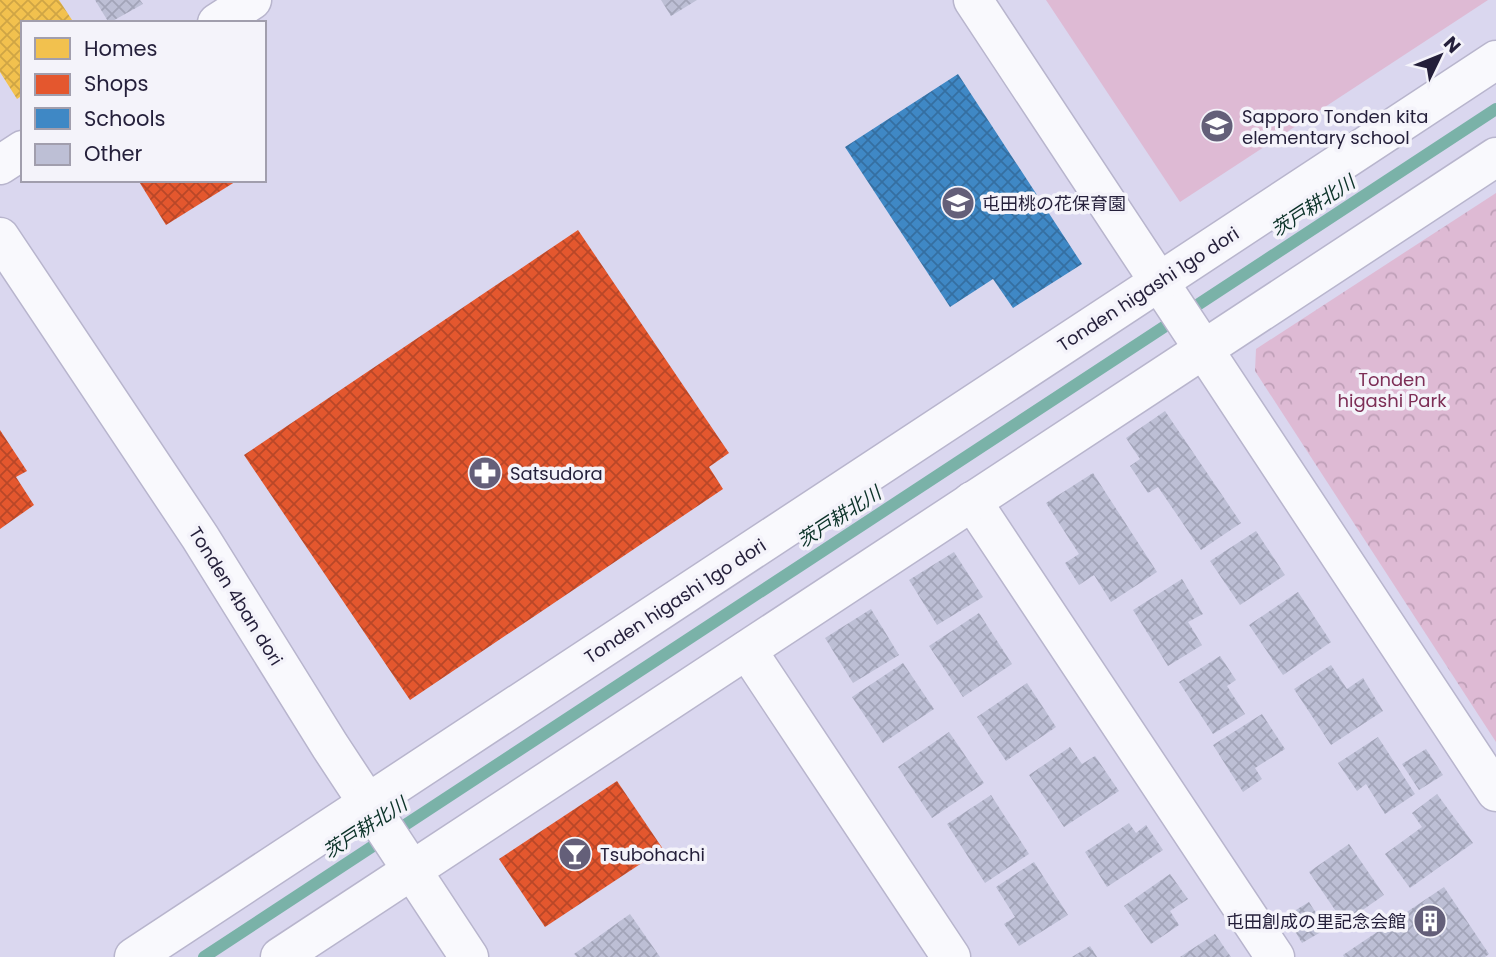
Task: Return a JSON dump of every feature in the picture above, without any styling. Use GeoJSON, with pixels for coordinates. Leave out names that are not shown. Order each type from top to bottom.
{"type":"FeatureCollection","features":[{"type":"Feature","properties":{"kind":"street"},"geometry":{"type":"LineString","coordinates":[[220,21],[252,0]]}},
{"type":"Feature","properties":{"kind":"street"},"geometry":{"type":"LineString","coordinates":[[973,0],[1496,792]]}},
{"type":"Feature","properties":{"kind":"street","name":"Tonden higashi 1go dori"},"geometry":{"type":"LineString","coordinates":[[134,957],[373,812],[1163,290],[1496,60]]}},
{"type":"Feature","properties":{"kind":"street"},"geometry":{"type":"LineString","coordinates":[[0,165],[21,151]]}},
{"type":"Feature","properties":{"kind":"street"},"geometry":{"type":"LineString","coordinates":[[280,957],[407,864],[747,650],[972,501],[1198,342],[1496,158]]}},
{"type":"Feature","properties":{"kind":"street","name":"Tonden 4ban dori"},"geometry":{"type":"LineString","coordinates":[[0,237],[200,537],[373,812],[469,957]]}},
{"type":"Feature","properties":{"kind":"street"},"geometry":{"type":"LineString","coordinates":[[972,501],[1275,957]]}},
{"type":"Feature","properties":{"kind":"street"},"geometry":{"type":"LineString","coordinates":[[747,650],[951,957]]}},
{"type":"Feature","properties":{"kind":"green space","name":"Sapporo Tonden kita elementary school"},"geometry":{"type":"Polygon","coordinates":[[[1046,0],[1488,0],[1180,202],[1046,0]]]}},
{"type":"Feature","properties":{"kind":"green space","name":"Tonden higashi Park"},"geometry":{"type":"Polygon","coordinates":[[[1496,193],[1496,742],[1255,371],[1256,349],[1496,193]]]}},
{"type":"Feature","properties":{"kind":"building: Homes"},"geometry":{"type":"Polygon","coordinates":[[[0,0],[59,0],[73,21],[21,21],[21,96],[17,99],[0,72],[0,0]]]}},
{"type":"Feature","properties":{"kind":"building: Shops"},"geometry":{"type":"Polygon","coordinates":[[[139,182],[235,182],[166,225],[139,182]]]}},
{"type":"Feature","properties":{"kind":"building: Shops"},"geometry":{"type":"Polygon","coordinates":[[[578,230],[729,453],[709,467],[723,489],[410,700],[244,455],[578,230]]]}},
{"type":"Feature","properties":{"kind":"building: Shops"},"geometry":{"type":"Polygon","coordinates":[[[0,430],[27,471],[16,477],[34,505],[0,529],[0,430]]]}},
{"type":"Feature","properties":{"kind":"building: Shops"},"geometry":{"type":"Polygon","coordinates":[[[617,781],[663,849],[545,927],[499,859],[617,781]]]}},
{"type":"Feature","properties":{"kind":"building: Schools"},"geometry":{"type":"Polygon","coordinates":[[[958,74],[1082,264],[1013,308],[993,279],[950,307],[845,147],[958,74]]]}},
{"type":"Feature","properties":{"kind":"building: Other"},"geometry":{"type":"Polygon","coordinates":[[[95,0],[140,0],[143,4],[113,21],[108,21],[95,0]]]}},
{"type":"Feature","properties":{"kind":"building: Other"},"geometry":{"type":"Polygon","coordinates":[[[661,0],[697,0],[671,16],[661,0]]]}},
{"type":"Feature","properties":{"kind":"building: Other"},"geometry":{"type":"Polygon","coordinates":[[[1165,411],[1241,523],[1201,550],[1158,487],[1148,493],[1130,466],[1140,459],[1126,438],[1165,411]]]}},
{"type":"Feature","properties":{"kind":"building: Other"},"geometry":{"type":"Polygon","coordinates":[[[1093,473],[1157,572],[1111,602],[1094,575],[1079,585],[1065,563],[1079,554],[1046,503],[1093,473]]]}},
{"type":"Feature","properties":{"kind":"building: Other"},"geometry":{"type":"Polygon","coordinates":[[[1256,531],[1285,575],[1240,605],[1210,561],[1256,531]]]}},
{"type":"Feature","properties":{"kind":"building: Other"},"geometry":{"type":"Polygon","coordinates":[[[954,552],[983,597],[937,625],[909,580],[954,552]]]}},
{"type":"Feature","properties":{"kind":"building: Other"},"geometry":{"type":"Polygon","coordinates":[[[1182,579],[1203,614],[1188,622],[1202,645],[1168,666],[1133,610],[1182,579]]]}},
{"type":"Feature","properties":{"kind":"building: Other"},"geometry":{"type":"Polygon","coordinates":[[[1298,592],[1331,642],[1283,675],[1249,625],[1298,592]]]}},
{"type":"Feature","properties":{"kind":"building: Other"},"geometry":{"type":"Polygon","coordinates":[[[871,609],[899,655],[853,683],[825,638],[871,609]]]}},
{"type":"Feature","properties":{"kind":"building: Other"},"geometry":{"type":"Polygon","coordinates":[[[979,613],[1012,664],[963,697],[929,646],[979,613]]]}},
{"type":"Feature","properties":{"kind":"building: Other"},"geometry":{"type":"Polygon","coordinates":[[[1220,656],[1236,680],[1227,686],[1245,714],[1213,734],[1179,682],[1220,656]]]}},
{"type":"Feature","properties":{"kind":"building: Other"},"geometry":{"type":"Polygon","coordinates":[[[903,663],[934,709],[883,743],[852,697],[903,663]]]}},
{"type":"Feature","properties":{"kind":"building: Other"},"geometry":{"type":"Polygon","coordinates":[[[1331,665],[1347,689],[1363,678],[1383,711],[1331,745],[1294,689],[1331,665]]]}},
{"type":"Feature","properties":{"kind":"building: Other"},"geometry":{"type":"Polygon","coordinates":[[[1027,683],[1056,727],[1006,761],[977,717],[1027,683]]]}},
{"type":"Feature","properties":{"kind":"building: Other"},"geometry":{"type":"Polygon","coordinates":[[[1262,714],[1285,749],[1255,768],[1262,779],[1243,792],[1213,745],[1262,714]]]}},
{"type":"Feature","properties":{"kind":"building: Other"},"geometry":{"type":"Polygon","coordinates":[[[949,732],[984,783],[932,818],[898,767],[949,732]]]}},
{"type":"Feature","properties":{"kind":"building: Other"},"geometry":{"type":"Polygon","coordinates":[[[1378,737],[1415,794],[1385,814],[1366,784],[1357,791],[1338,763],[1378,737]]]}},
{"type":"Feature","properties":{"kind":"building: Other"},"geometry":{"type":"Polygon","coordinates":[[[1070,747],[1082,764],[1095,756],[1119,791],[1064,827],[1029,775],[1070,747]]]}},
{"type":"Feature","properties":{"kind":"building: Other"},"geometry":{"type":"Polygon","coordinates":[[[1426,749],[1443,775],[1419,790],[1402,764],[1426,749]]]}},
{"type":"Feature","properties":{"kind":"building: Other"},"geometry":{"type":"Polygon","coordinates":[[[1437,794],[1473,843],[1410,888],[1385,854],[1422,827],[1412,813],[1437,794]]]}},
{"type":"Feature","properties":{"kind":"building: Other"},"geometry":{"type":"Polygon","coordinates":[[[991,795],[1029,854],[985,883],[947,824],[991,795]]]}},
{"type":"Feature","properties":{"kind":"building: Other"},"geometry":{"type":"Polygon","coordinates":[[[1129,823],[1136,833],[1146,825],[1163,850],[1107,887],[1085,852],[1129,823]]]}},
{"type":"Feature","properties":{"kind":"building: Other"},"geometry":{"type":"Polygon","coordinates":[[[1349,844],[1384,895],[1344,923],[1309,872],[1349,844]]]}},
{"type":"Feature","properties":{"kind":"building: Other"},"geometry":{"type":"Polygon","coordinates":[[[1034,862],[1068,915],[1019,946],[1004,924],[1015,917],[996,887],[1034,862]]]}},
{"type":"Feature","properties":{"kind":"building: Other"},"geometry":{"type":"Polygon","coordinates":[[[1170,874],[1188,899],[1170,911],[1179,925],[1151,944],[1124,906],[1170,874]]]}},
{"type":"Feature","properties":{"kind":"building: Other","name":"屯田創成の里記念会館"},"geometry":{"type":"Polygon","coordinates":[[[1444,887],[1489,954],[1485,957],[1344,957],[1343,955],[1444,887]]]}},
{"type":"Feature","properties":{"kind":"building: Other"},"geometry":{"type":"Polygon","coordinates":[[[1309,902],[1326,929],[1302,943],[1286,916],[1309,902]]]}},
{"type":"Feature","properties":{"kind":"building: Other"},"geometry":{"type":"Polygon","coordinates":[[[630,914],[660,957],[577,957],[574,954],[630,914]]]}},
{"type":"Feature","properties":{"kind":"building: Other"},"geometry":{"type":"Polygon","coordinates":[[[1215,934],[1231,957],[1180,957],[1215,934]]]}},
{"type":"Feature","properties":{"kind":"building: Other"},"geometry":{"type":"Polygon","coordinates":[[[1090,946],[1097,957],[1072,957],[1090,946]]]}},
{"type":"Feature","properties":{"kind":"waterway","name":"茨戸耕北川"},"geometry":{"type":"LineString","coordinates":[[204,957],[1496,109]]}},
{"type":"Feature","properties":{"kind":"place","name":"Sapporo Tonden kita elementary school"},"geometry":{"type":"Point","coordinates":[1217,126]}},
{"type":"Feature","properties":{"kind":"place","name":"屯田桃の花保育園"},"geometry":{"type":"Point","coordinates":[958,203]}},
{"type":"Feature","properties":{"kind":"place","name":"Satsudora"},"geometry":{"type":"Point","coordinates":[485,473]}},
{"type":"Feature","properties":{"kind":"place","name":"Tsubohachi"},"geometry":{"type":"Point","coordinates":[575,854]}},
{"type":"Feature","properties":{"kind":"place","name":"屯田創成の里記念会館"},"geometry":{"type":"Point","coordinates":[1430,921]}}]}
